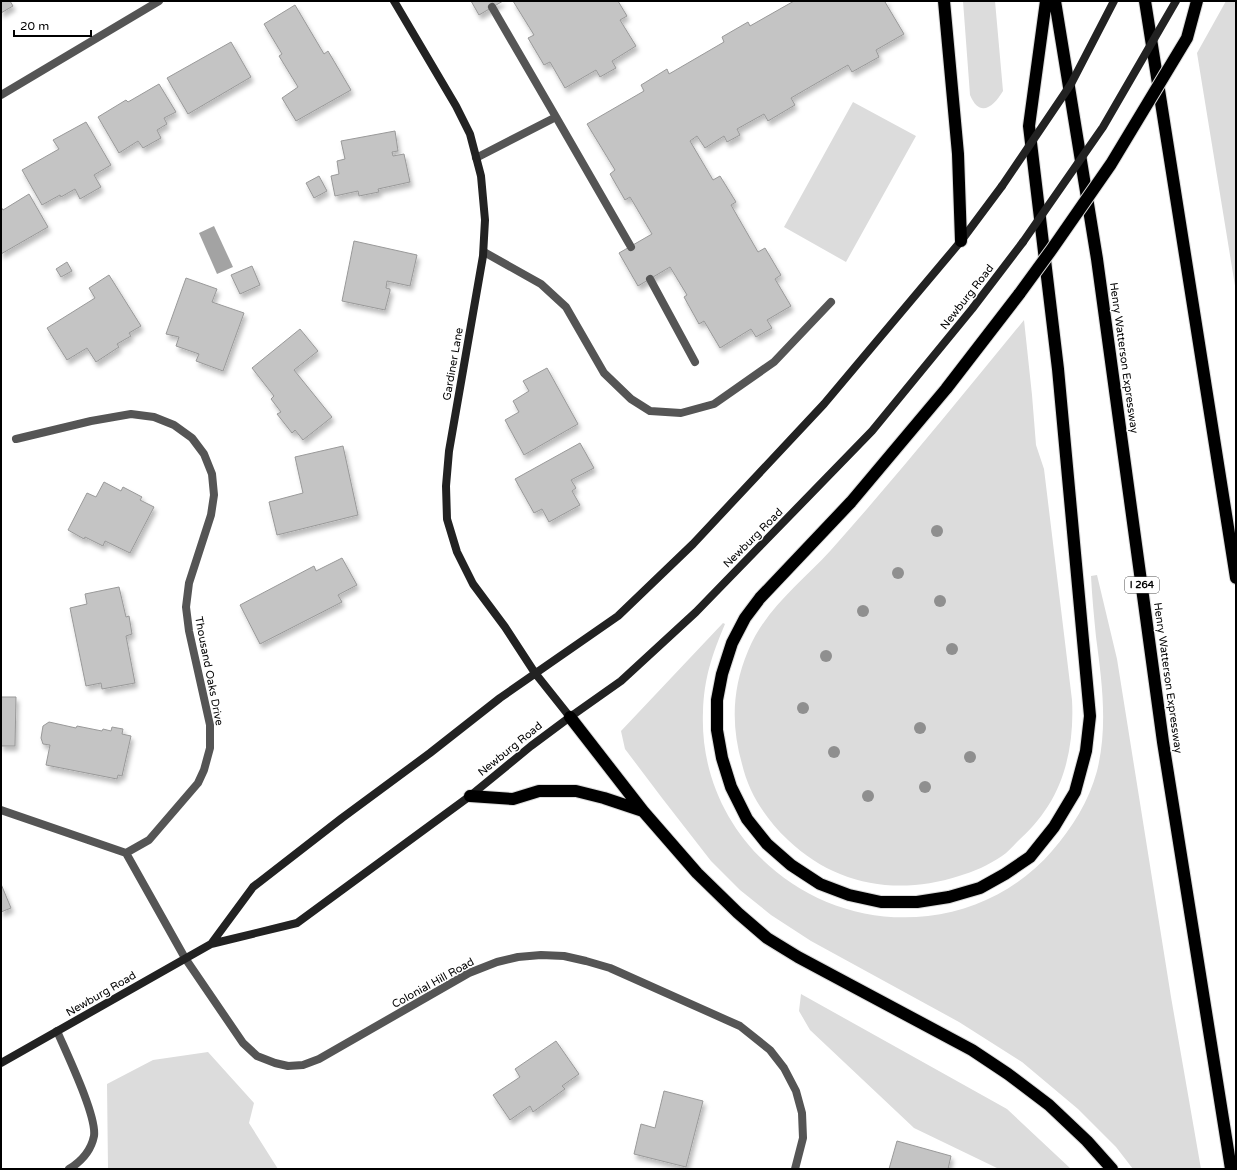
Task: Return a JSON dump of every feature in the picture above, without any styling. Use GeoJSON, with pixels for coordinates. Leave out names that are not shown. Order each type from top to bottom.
{"type":"FeatureCollection","features":[{"type":"Feature","properties":{"kind":"highway"},"geometry":{"type":"LineString","coordinates":[[944,1],[958,154],[961,241]]}},
{"type":"Feature","properties":{"kind":"highway"},"geometry":{"type":"LineString","coordinates":[[1046,1],[1029,126],[1058,369],[1090,716],[1086,751],[1075,792],[1054,827],[1030,857],[1005,874],[980,888],[949,897],[917,902],[881,902],[849,895],[820,884],[791,865],[767,844],[747,819],[731,787],[722,758],[718,730],[717,700],[722,674],[732,643],[745,618],[760,598],[851,502],[946,388],[1020,293],[1052,249],[1111,164],[1187,38],[1196,1]]}},
{"type":"Feature","properties":{"kind":"highway","name":"Henry Watterson Expressway"},"geometry":{"type":"LineString","coordinates":[[1055,1],[1097,259],[1163,742],[1232,1169]]}},
{"type":"Feature","properties":{"kind":"highway"},"geometry":{"type":"LineString","coordinates":[[1144,1],[1236,578]]}},
{"type":"Feature","properties":{"kind":"highway"},"geometry":{"type":"LineString","coordinates":[[570,717],[643,811],[697,873],[738,913],[767,938],[798,957],[972,1050],[1008,1074],[1049,1105],[1087,1140],[1112,1169]]}},
{"type":"Feature","properties":{"kind":"highway"},"geometry":{"type":"LineString","coordinates":[[470,796],[513,799],[540,791],[576,791],[604,798],[643,811]]}},
{"type":"Feature","properties":{"kind":"main road","name":"Gardiner Lane"},"geometry":{"type":"LineString","coordinates":[[394,1],[456,106],[470,134],[481,176],[485,220],[484,252],[449,451],[446,486],[447,519],[457,552],[473,584],[505,627],[535,673],[570,717]]}},
{"type":"Feature","properties":{"kind":"main road","name":"Newburg Road"},"geometry":{"type":"LineString","coordinates":[[211,944],[253,887],[500,698],[618,616],[693,544],[824,404],[961,241],[1002,186],[1071,84],[1114,1]]}},
{"type":"Feature","properties":{"kind":"main road","name":"Newburg Road"},"geometry":{"type":"LineString","coordinates":[[1,1063],[211,944],[297,923],[470,796],[531,746],[621,681],[696,612],[872,431],[972,309],[1023,242],[1103,127],[1176,1]]}},
{"type":"Feature","properties":{"kind":"street"},"geometry":{"type":"LineString","coordinates":[[1,95],[159,1]]}},
{"type":"Feature","properties":{"kind":"street"},"geometry":{"type":"LineString","coordinates":[[492,8],[631,247]]}},
{"type":"Feature","properties":{"kind":"street"},"geometry":{"type":"LineString","coordinates":[[476,158],[556,117]]}},
{"type":"Feature","properties":{"kind":"street"},"geometry":{"type":"LineString","coordinates":[[484,252],[541,284],[566,307],[604,373],[631,399],[650,411],[681,413],[714,404],[774,362],[831,302]]}},
{"type":"Feature","properties":{"kind":"street"},"geometry":{"type":"LineString","coordinates":[[650,279],[696,362]]}},
{"type":"Feature","properties":{"kind":"street","name":"Thousand Oaks Drive"},"geometry":{"type":"LineString","coordinates":[[16,439],[91,421],[131,414],[154,417],[174,425],[192,438],[204,454],[212,474],[214,494],[211,515],[189,583],[186,607],[189,632],[210,726],[210,748],[204,770],[198,784],[150,840],[126,853]]}},
{"type":"Feature","properties":{"kind":"street"},"geometry":{"type":"LineString","coordinates":[[1,810],[126,853],[185,958]]}},
{"type":"Feature","properties":{"kind":"street","name":"Colonial Hill Road"},"geometry":{"type":"LineString","coordinates":[[185,958],[243,1043],[257,1056],[288,1066],[303,1064],[319,1059],[469,973],[497,962],[518,957],[541,955],[564,956],[610,968],[740,1026],[770,1050],[784,1068],[796,1091],[802,1113],[803,1138],[795,1169]]}},
{"type":"Feature","properties":{"kind":"street"},"geometry":{"type":"LineString","coordinates":[[57,1031],[90,1109],[94,1134],[89,1150],[79,1163],[69,1169]]}},
{"type":"Feature","properties":{"kind":"shaded area"},"geometry":{"type":"Polygon","coordinates":[[[963,1],[995,1],[1003,91],[987,108],[978,107],[970,95],[963,1]]]}},
{"type":"Feature","properties":{"kind":"shaded area"},"geometry":{"type":"Polygon","coordinates":[[[1226,1],[1236,1],[1236,292],[1197,53],[1226,1]]]}},
{"type":"Feature","properties":{"kind":"shaded area"},"geometry":{"type":"Polygon","coordinates":[[[853,102],[916,136],[846,262],[784,227],[853,102]]]}},
{"type":"Feature","properties":{"kind":"shaded area"},"geometry":{"type":"Polygon","coordinates":[[[214,226],[233,267],[217,274],[199,233],[214,226]]]}},
{"type":"Feature","properties":{"kind":"shaded area"},"geometry":{"type":"Polygon","coordinates":[[[1024,320],[1036,445],[1044,469],[1072,700],[1071,741],[1065,768],[1055,794],[1038,820],[1006,853],[986,865],[959,876],[936,882],[913,885],[890,885],[868,882],[846,876],[826,867],[806,855],[788,840],[766,815],[749,786],[738,750],[735,721],[736,693],[743,665],[755,636],[774,609],[856,522],[1024,320]]]}},
{"type":"Feature","properties":{"kind":"shaded area"},"geometry":{"type":"Polygon","coordinates":[[[1097,575],[1117,659],[1171,997],[1201,1169],[1133,1169],[1116,1147],[1078,1109],[1022,1062],[959,1022],[811,941],[771,915],[740,890],[711,861],[625,749],[621,731],[723,623],[725,624],[716,646],[705,688],[703,712],[706,757],[719,798],[740,834],[769,865],[803,890],[842,907],[884,916],[928,916],[963,909],[980,903],[1012,886],[1040,864],[1052,851],[1079,814],[1094,782],[1100,754],[1103,721],[1102,688],[1092,599],[1091,576],[1097,575]]]}},
{"type":"Feature","properties":{"kind":"shaded area"},"geometry":{"type":"Polygon","coordinates":[[[801,994],[1007,1109],[1071,1169],[999,1169],[914,1128],[810,1030],[799,1011],[801,994]]]}},
{"type":"Feature","properties":{"kind":"shaded area"},"geometry":{"type":"Polygon","coordinates":[[[208,1052],[254,1103],[249,1123],[278,1169],[108,1169],[107,1084],[153,1060],[208,1052]]]}},
{"type":"Feature","properties":{"kind":"building"},"geometry":{"type":"Polygon","coordinates":[[[1,1],[10,1],[13,6],[1,13],[1,1]]]}},
{"type":"Feature","properties":{"kind":"building"},"geometry":{"type":"Polygon","coordinates":[[[471,1],[503,1],[479,15],[471,1]]]}},
{"type":"Feature","properties":{"kind":"building"},"geometry":{"type":"Polygon","coordinates":[[[513,1],[618,1],[627,16],[620,20],[636,46],[612,61],[616,68],[600,77],[596,70],[565,88],[550,62],[544,65],[528,38],[534,35],[513,1]]]}},
{"type":"Feature","properties":{"kind":"building"},"geometry":{"type":"Polygon","coordinates":[[[794,1],[888,1],[885,2],[904,34],[876,50],[879,57],[852,72],[848,65],[791,98],[795,105],[768,121],[764,114],[737,129],[740,135],[727,142],[724,136],[705,148],[697,136],[690,141],[713,180],[720,176],[736,202],[731,205],[758,252],[765,248],[781,275],[775,279],[791,306],[767,320],[772,328],[756,337],[751,329],[720,348],[704,321],[699,324],[684,297],[687,295],[670,267],[638,286],[619,253],[652,234],[630,197],[625,200],[610,174],[615,170],[587,124],[644,91],[641,85],[667,69],[669,74],[724,42],[722,37],[748,22],[750,26],[794,1]]]}},
{"type":"Feature","properties":{"kind":"building"},"geometry":{"type":"Polygon","coordinates":[[[295,5],[324,54],[328,51],[351,90],[296,121],[282,98],[298,87],[279,56],[282,54],[264,24],[295,5]]]}},
{"type":"Feature","properties":{"kind":"building"},"geometry":{"type":"Polygon","coordinates":[[[231,42],[251,77],[188,114],[167,78],[231,42]]]}},
{"type":"Feature","properties":{"kind":"building"},"geometry":{"type":"Polygon","coordinates":[[[159,84],[176,112],[164,118],[167,124],[157,130],[161,138],[143,148],[138,141],[119,153],[98,117],[126,100],[128,102],[159,84]]]}},
{"type":"Feature","properties":{"kind":"building"},"geometry":{"type":"Polygon","coordinates":[[[86,122],[111,165],[94,175],[101,187],[80,199],[75,189],[42,205],[22,170],[59,149],[53,140],[86,122]]]}},
{"type":"Feature","properties":{"kind":"building"},"geometry":{"type":"Polygon","coordinates":[[[395,131],[398,151],[392,152],[393,156],[404,154],[410,182],[378,189],[379,192],[359,196],[358,191],[335,196],[331,176],[339,174],[337,161],[345,159],[341,141],[395,131]]]}},
{"type":"Feature","properties":{"kind":"building"},"geometry":{"type":"Polygon","coordinates":[[[319,176],[327,191],[314,198],[306,183],[319,176]]]}},
{"type":"Feature","properties":{"kind":"building"},"geometry":{"type":"Polygon","coordinates":[[[29,194],[48,227],[1,254],[1,207],[3,210],[29,194]]]}},
{"type":"Feature","properties":{"kind":"building"},"geometry":{"type":"Polygon","coordinates":[[[354,241],[417,255],[410,286],[387,281],[386,288],[390,289],[390,291],[385,310],[342,301],[354,241]]]}},
{"type":"Feature","properties":{"kind":"building"},"geometry":{"type":"Polygon","coordinates":[[[67,262],[72,271],[61,277],[56,269],[67,262]]]}},
{"type":"Feature","properties":{"kind":"building"},"geometry":{"type":"Polygon","coordinates":[[[252,266],[260,285],[240,294],[231,275],[252,266]]]}},
{"type":"Feature","properties":{"kind":"building"},"geometry":{"type":"Polygon","coordinates":[[[109,275],[141,326],[129,333],[131,336],[117,344],[119,347],[96,362],[87,348],[67,360],[47,328],[95,298],[89,288],[109,275]]]}},
{"type":"Feature","properties":{"kind":"building"},"geometry":{"type":"Polygon","coordinates":[[[186,278],[217,289],[212,302],[244,313],[223,371],[196,361],[199,354],[176,346],[179,337],[166,334],[186,278]]]}},
{"type":"Feature","properties":{"kind":"building"},"geometry":{"type":"Polygon","coordinates":[[[300,329],[318,351],[294,370],[332,417],[303,440],[295,430],[292,433],[277,414],[281,412],[271,399],[274,396],[252,368],[300,329]]]}},
{"type":"Feature","properties":{"kind":"building"},"geometry":{"type":"Polygon","coordinates":[[[547,368],[578,424],[524,455],[505,420],[519,412],[513,401],[529,391],[523,381],[547,368]]]}},
{"type":"Feature","properties":{"kind":"building"},"geometry":{"type":"Polygon","coordinates":[[[580,443],[594,468],[571,480],[576,488],[572,491],[580,505],[549,522],[542,509],[534,513],[515,479],[580,443]]]}},
{"type":"Feature","properties":{"kind":"building"},"geometry":{"type":"Polygon","coordinates":[[[343,446],[358,515],[277,535],[269,502],[303,493],[295,457],[343,446]]]}},
{"type":"Feature","properties":{"kind":"building"},"geometry":{"type":"Polygon","coordinates":[[[104,482],[121,491],[123,487],[142,497],[140,500],[154,507],[130,553],[105,541],[103,546],[85,537],[84,539],[68,530],[87,493],[96,497],[104,482]]]}},
{"type":"Feature","properties":{"kind":"building"},"geometry":{"type":"Polygon","coordinates":[[[342,558],[357,585],[338,595],[342,602],[260,644],[240,605],[314,566],[316,571],[342,558]]]}},
{"type":"Feature","properties":{"kind":"building"},"geometry":{"type":"Polygon","coordinates":[[[119,587],[126,617],[129,616],[132,634],[126,636],[135,683],[102,689],[101,683],[86,686],[70,608],[87,604],[85,594],[119,587]]]}},
{"type":"Feature","properties":{"kind":"building"},"geometry":{"type":"Polygon","coordinates":[[[1,697],[16,697],[15,746],[1,746],[1,697]]]}},
{"type":"Feature","properties":{"kind":"building"},"geometry":{"type":"Polygon","coordinates":[[[49,722],[76,728],[77,726],[102,731],[103,729],[111,731],[112,727],[123,729],[122,734],[131,736],[122,776],[118,775],[117,779],[46,765],[50,745],[43,744],[41,738],[43,726],[49,722]]]}},
{"type":"Feature","properties":{"kind":"building"},"geometry":{"type":"Polygon","coordinates":[[[1,884],[11,908],[1,912],[1,884]]]}},
{"type":"Feature","properties":{"kind":"building"},"geometry":{"type":"Polygon","coordinates":[[[556,1041],[579,1074],[562,1086],[565,1089],[533,1112],[530,1106],[510,1120],[493,1095],[520,1077],[515,1069],[556,1041]]]}},
{"type":"Feature","properties":{"kind":"building"},"geometry":{"type":"Polygon","coordinates":[[[664,1091],[703,1101],[686,1167],[634,1154],[641,1124],[655,1128],[664,1091]]]}},
{"type":"Feature","properties":{"kind":"building"},"geometry":{"type":"Polygon","coordinates":[[[897,1141],[951,1156],[948,1169],[889,1169],[897,1141]]]}}]}
